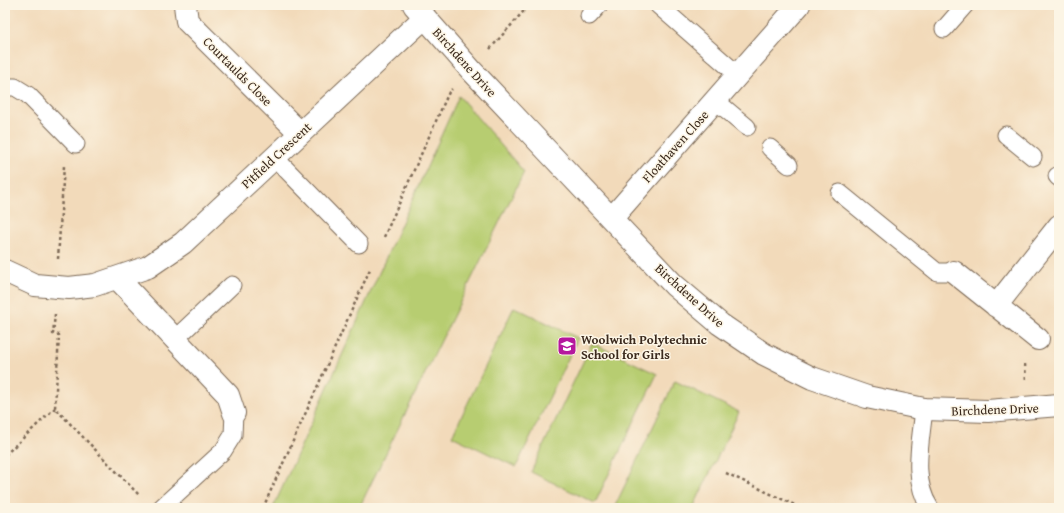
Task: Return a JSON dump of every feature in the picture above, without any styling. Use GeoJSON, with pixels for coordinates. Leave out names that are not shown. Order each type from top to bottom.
{"type":"FeatureCollection","features":[{"type":"Feature","properties":{"kind":"street","name":"Courtaulds Close"},"geometry":{"type":"LineString","coordinates":[[185,5],[187,21],[300,133]]}},
{"type":"Feature","properties":{"kind":"street","name":"Floathaven Close"},"geometry":{"type":"LineString","coordinates":[[612,218],[799,5]]}},
{"type":"Feature","properties":{"kind":"street","name":"Pitfield Crescent"},"geometry":{"type":"LineString","coordinates":[[5,271],[35,285],[69,288],[95,285],[118,279],[148,267],[183,244],[300,133],[419,11]]}},
{"type":"Feature","properties":{"kind":"street","name":"Birchdene Drive"},"geometry":{"type":"LineString","coordinates":[[419,11],[471,70],[674,285],[720,324],[764,354],[819,381],[867,397],[924,409],[981,411],[1028,409],[1059,405]]}},
{"type":"Feature","properties":{"kind":"street"},"geometry":{"type":"LineString","coordinates":[[996,306],[1059,226]]}},
{"type":"Feature","properties":{"kind":"street"},"geometry":{"type":"LineString","coordinates":[[954,272],[1030,332]]}},
{"type":"Feature","properties":{"kind":"street"},"geometry":{"type":"LineString","coordinates":[[118,279],[228,396],[234,413]]}},
{"type":"Feature","properties":{"kind":"lane"},"geometry":{"type":"LineString","coordinates":[[658,5],[738,75]]}},
{"type":"Feature","properties":{"kind":"lane"},"geometry":{"type":"LineString","coordinates":[[944,29],[965,5]]}},
{"type":"Feature","properties":{"kind":"lane"},"geometry":{"type":"LineString","coordinates":[[5,87],[14,87],[28,95],[71,139]]}},
{"type":"Feature","properties":{"kind":"lane"},"geometry":{"type":"LineString","coordinates":[[716,101],[747,127]]}},
{"type":"Feature","properties":{"kind":"lane"},"geometry":{"type":"LineString","coordinates":[[1006,135],[1033,157]]}},
{"type":"Feature","properties":{"kind":"lane"},"geometry":{"type":"LineString","coordinates":[[770,148],[789,165]]}},
{"type":"Feature","properties":{"kind":"lane"},"geometry":{"type":"LineString","coordinates":[[274,157],[359,244]]}},
{"type":"Feature","properties":{"kind":"lane"},"geometry":{"type":"LineString","coordinates":[[840,193],[937,272],[954,272]]}},
{"type":"Feature","properties":{"kind":"lane"},"geometry":{"type":"LineString","coordinates":[[175,340],[232,285]]}},
{"type":"Feature","properties":{"kind":"lane"},"geometry":{"type":"LineString","coordinates":[[924,409],[919,460],[921,486],[930,508]]}},
{"type":"Feature","properties":{"kind":"lane"},"geometry":{"type":"LineString","coordinates":[[161,508],[223,451],[233,435],[234,413]]}},
{"type":"Feature","properties":{"kind":"path"},"geometry":{"type":"LineString","coordinates":[[381,244],[449,92],[471,70],[529,5]]}},
{"type":"Feature","properties":{"kind":"path"},"geometry":{"type":"LineString","coordinates":[[5,455],[55,408],[59,335],[53,334],[71,139]]}},
{"type":"Feature","properties":{"kind":"path"},"geometry":{"type":"LineString","coordinates":[[263,508],[372,266]]}},
{"type":"Feature","properties":{"kind":"path"},"geometry":{"type":"LineString","coordinates":[[1028,409],[1030,332]]}},
{"type":"Feature","properties":{"kind":"path"},"geometry":{"type":"LineString","coordinates":[[55,408],[141,497]]}},
{"type":"Feature","properties":{"kind":"path"},"geometry":{"type":"LineString","coordinates":[[726,473],[801,508]]}},
{"type":"Feature","properties":{"kind":"green space"},"geometry":{"type":"Polygon","coordinates":[[[459,96],[524,172],[359,508],[273,508],[459,96]]]}},
{"type":"Feature","properties":{"kind":"green space"},"geometry":{"type":"Polygon","coordinates":[[[514,307],[578,338],[516,467],[452,436],[514,307]]]}},
{"type":"Feature","properties":{"kind":"green space"},"geometry":{"type":"Polygon","coordinates":[[[592,343],[657,374],[595,503],[531,472],[592,343]]]}},
{"type":"Feature","properties":{"kind":"green space"},"geometry":{"type":"Polygon","coordinates":[[[675,381],[739,412],[693,508],[614,508],[675,381]]]}},
{"type":"Feature","properties":{"kind":"place","name":"Woolwich Polytechnic School for Girls"},"geometry":{"type":"Point","coordinates":[567,346]}}]}
